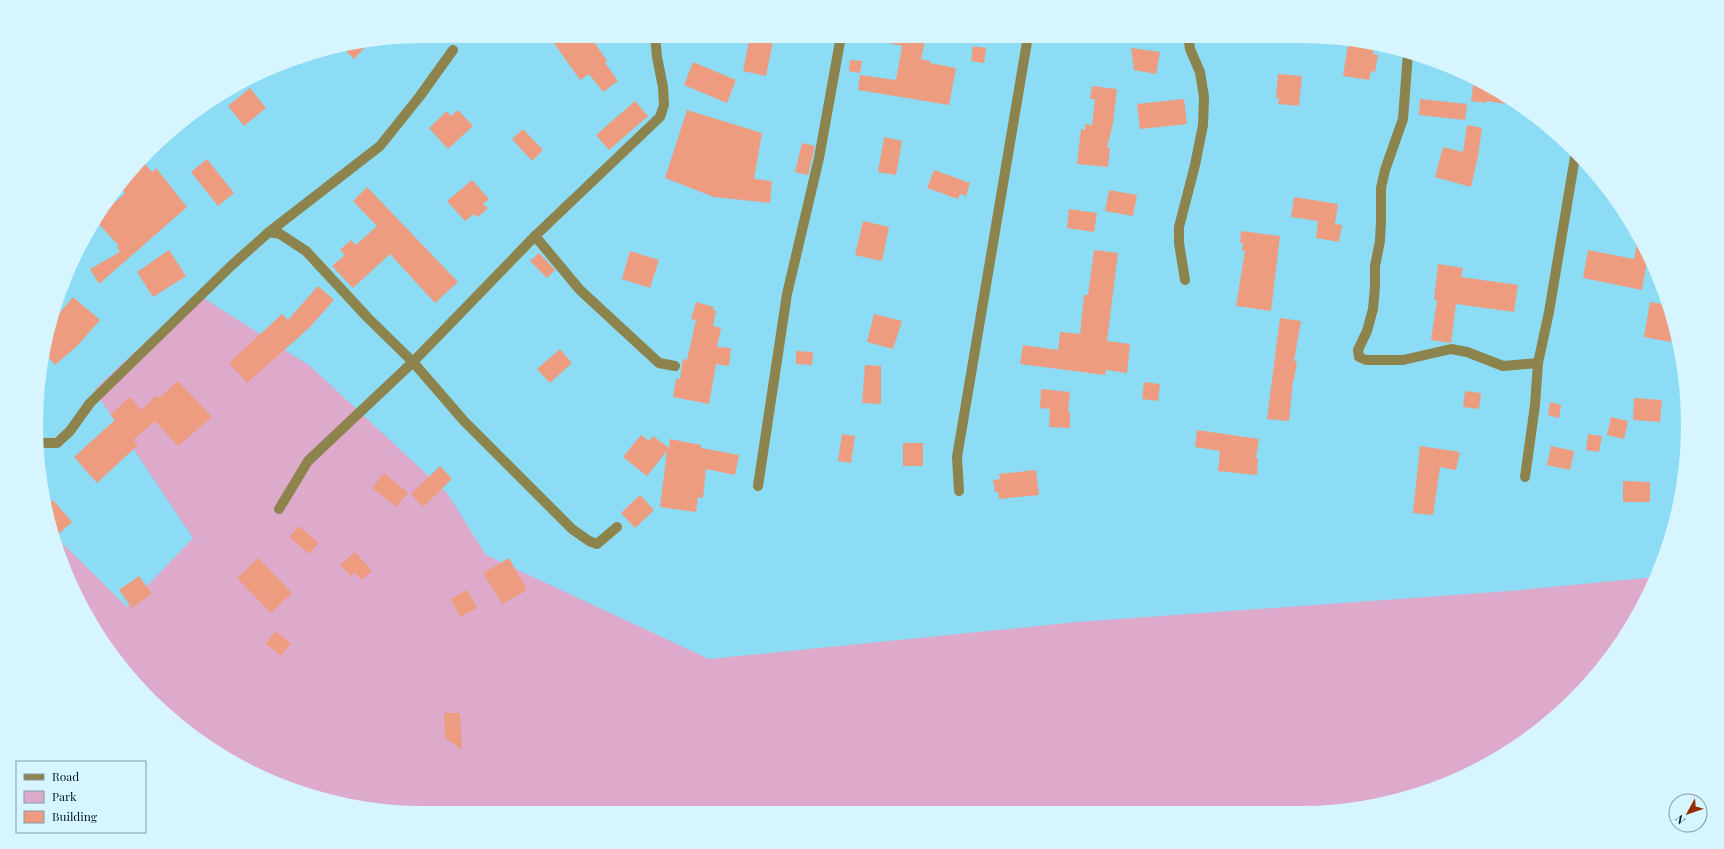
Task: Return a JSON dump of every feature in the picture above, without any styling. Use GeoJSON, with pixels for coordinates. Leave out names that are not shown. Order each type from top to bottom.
{"type":"FeatureCollection","features":[{"type":"Feature","properties":{"kind":"street"},"geometry":{"type":"LineString","coordinates":[[279,509],[308,460],[413,362],[534,236],[660,117],[664,105],[663,87],[656,43]]}},
{"type":"Feature","properties":{"kind":"street"},"geometry":{"type":"LineString","coordinates":[[758,486],[787,294],[819,158],[840,43]]}},
{"type":"Feature","properties":{"kind":"street"},"geometry":{"type":"LineString","coordinates":[[958,490],[957,457],[1027,43]]}},
{"type":"Feature","properties":{"kind":"street"},"geometry":{"type":"LineString","coordinates":[[1185,280],[1179,243],[1179,227],[1195,165],[1203,125],[1204,97],[1200,72],[1190,49],[1189,43]]}},
{"type":"Feature","properties":{"kind":"street"},"geometry":{"type":"LineString","coordinates":[[44,444],[57,443],[70,432],[90,403],[268,232],[380,146],[424,91],[453,50]]}},
{"type":"Feature","properties":{"kind":"street"},"geometry":{"type":"LineString","coordinates":[[1408,59],[1403,119],[1385,170],[1382,188],[1382,221],[1375,266],[1375,287],[1372,309],[1367,331],[1358,350],[1359,357],[1366,360],[1403,360],[1451,349],[1467,352],[1503,366],[1538,363]]}},
{"type":"Feature","properties":{"kind":"street"},"geometry":{"type":"LineString","coordinates":[[1525,477],[1535,405],[1538,363],[1549,312],[1575,161]]}},
{"type":"Feature","properties":{"kind":"street"},"geometry":{"type":"LineString","coordinates":[[268,232],[280,234],[306,251],[368,318],[413,362],[464,421],[572,529],[597,544],[617,527]]}},
{"type":"Feature","properties":{"kind":"street"},"geometry":{"type":"LineString","coordinates":[[534,236],[580,290],[659,363],[675,366]]}},
{"type":"Feature","properties":{"kind":"green space"},"geometry":{"type":"Polygon","coordinates":[[[197,294],[310,366],[447,493],[486,555],[709,659],[1077,622],[1509,591],[1649,578],[1630,615],[1602,657],[1569,694],[1532,727],[1511,742],[1468,767],[1422,786],[1374,799],[1349,803],[1300,806],[424,806],[375,803],[350,799],[302,786],[256,767],[213,742],[192,727],[155,694],[122,657],[107,636],[82,593],[62,543],[127,607],[193,538],[94,390],[197,294]]]}},
{"type":"Feature","properties":{"kind":"building"},"geometry":{"type":"Polygon","coordinates":[[[554,43],[595,43],[607,61],[605,63],[618,81],[603,92],[589,74],[580,80],[554,43]]]}},
{"type":"Feature","properties":{"kind":"building"},"geometry":{"type":"Polygon","coordinates":[[[749,43],[773,43],[766,76],[743,71],[749,43]]]}},
{"type":"Feature","properties":{"kind":"building"},"geometry":{"type":"Polygon","coordinates":[[[888,43],[924,43],[921,59],[930,61],[930,63],[956,68],[949,105],[858,90],[860,75],[896,80],[902,46],[888,43]]]}},
{"type":"Feature","properties":{"kind":"building"},"geometry":{"type":"Polygon","coordinates":[[[973,46],[986,48],[984,63],[971,61],[973,46]]]}},
{"type":"Feature","properties":{"kind":"building"},"geometry":{"type":"Polygon","coordinates":[[[1348,46],[1374,50],[1373,54],[1378,55],[1375,72],[1371,71],[1369,80],[1343,76],[1348,46]]]}},
{"type":"Feature","properties":{"kind":"building"},"geometry":{"type":"Polygon","coordinates":[[[365,48],[354,59],[346,51],[365,48]]]}},
{"type":"Feature","properties":{"kind":"building"},"geometry":{"type":"Polygon","coordinates":[[[1131,48],[1160,52],[1156,74],[1134,70],[1131,48]]]}},
{"type":"Feature","properties":{"kind":"building"},"geometry":{"type":"Polygon","coordinates":[[[850,60],[862,61],[860,73],[849,71],[850,60]]]}},
{"type":"Feature","properties":{"kind":"building"},"geometry":{"type":"Polygon","coordinates":[[[693,62],[736,80],[727,103],[684,85],[693,62]]]}},
{"type":"Feature","properties":{"kind":"building"},"geometry":{"type":"Polygon","coordinates":[[[1278,74],[1302,76],[1299,106],[1278,104],[1279,98],[1276,98],[1278,74]]]}},
{"type":"Feature","properties":{"kind":"building"},"geometry":{"type":"Polygon","coordinates":[[[1473,85],[1506,104],[1486,101],[1486,103],[1471,101],[1473,85]]]}},
{"type":"Feature","properties":{"kind":"building"},"geometry":{"type":"Polygon","coordinates":[[[1092,86],[1117,89],[1113,123],[1107,148],[1110,148],[1108,167],[1077,164],[1081,129],[1085,130],[1085,124],[1092,125],[1095,99],[1090,99],[1092,86]]]}},
{"type":"Feature","properties":{"kind":"building"},"geometry":{"type":"Polygon","coordinates":[[[250,88],[266,108],[244,126],[228,106],[250,88]]]}},
{"type":"Feature","properties":{"kind":"building"},"geometry":{"type":"Polygon","coordinates":[[[1184,99],[1187,124],[1140,129],[1137,104],[1184,99]]]}},
{"type":"Feature","properties":{"kind":"building"},"geometry":{"type":"Polygon","coordinates":[[[1420,99],[1467,104],[1465,120],[1419,115],[1420,99]]]}},
{"type":"Feature","properties":{"kind":"building"},"geometry":{"type":"Polygon","coordinates":[[[635,101],[648,116],[609,150],[596,135],[635,101]]]}},
{"type":"Feature","properties":{"kind":"building"},"geometry":{"type":"Polygon","coordinates":[[[458,110],[473,126],[448,149],[429,128],[447,111],[451,116],[458,110]]]}},
{"type":"Feature","properties":{"kind":"building"},"geometry":{"type":"Polygon","coordinates":[[[687,110],[762,133],[754,179],[772,181],[770,203],[714,197],[665,178],[687,110]]]}},
{"type":"Feature","properties":{"kind":"building"},"geometry":{"type":"Polygon","coordinates":[[[1467,125],[1482,128],[1471,187],[1435,177],[1443,147],[1463,152],[1467,125]]]}},
{"type":"Feature","properties":{"kind":"building"},"geometry":{"type":"Polygon","coordinates":[[[523,129],[543,150],[532,161],[512,139],[523,129]]]}},
{"type":"Feature","properties":{"kind":"building"},"geometry":{"type":"Polygon","coordinates":[[[884,137],[902,141],[896,175],[878,172],[884,137]]]}},
{"type":"Feature","properties":{"kind":"building"},"geometry":{"type":"Polygon","coordinates":[[[802,143],[815,146],[808,175],[795,172],[802,143]]]}},
{"type":"Feature","properties":{"kind":"building"},"geometry":{"type":"Polygon","coordinates":[[[207,159],[234,193],[218,206],[191,172],[207,159]]]}},
{"type":"Feature","properties":{"kind":"building"},"geometry":{"type":"Polygon","coordinates":[[[146,165],[152,172],[156,168],[187,207],[99,284],[90,269],[120,252],[117,247],[119,246],[100,225],[115,202],[125,193],[123,191],[146,165]]]}},
{"type":"Feature","properties":{"kind":"building"},"geometry":{"type":"Polygon","coordinates":[[[934,170],[970,183],[966,196],[960,194],[958,199],[927,188],[934,170]]]}},
{"type":"Feature","properties":{"kind":"building"},"geometry":{"type":"Polygon","coordinates":[[[472,180],[489,199],[483,204],[488,208],[478,217],[474,214],[465,221],[447,201],[472,180]]]}},
{"type":"Feature","properties":{"kind":"building"},"geometry":{"type":"Polygon","coordinates":[[[367,187],[458,282],[435,303],[390,254],[353,288],[332,266],[345,255],[340,250],[351,240],[356,245],[377,226],[353,201],[367,187]]]}},
{"type":"Feature","properties":{"kind":"building"},"geometry":{"type":"Polygon","coordinates":[[[1109,190],[1137,195],[1133,216],[1105,211],[1109,190]]]}},
{"type":"Feature","properties":{"kind":"building"},"geometry":{"type":"Polygon","coordinates":[[[1294,197],[1338,204],[1335,224],[1342,225],[1339,242],[1316,238],[1318,221],[1291,217],[1294,197]]]}},
{"type":"Feature","properties":{"kind":"building"},"geometry":{"type":"Polygon","coordinates":[[[1069,209],[1097,213],[1094,232],[1067,228],[1069,209]]]}},
{"type":"Feature","properties":{"kind":"building"},"geometry":{"type":"Polygon","coordinates":[[[863,221],[889,227],[882,261],[855,255],[863,221]]]}},
{"type":"Feature","properties":{"kind":"building"},"geometry":{"type":"Polygon","coordinates":[[[1241,231],[1280,236],[1271,311],[1236,306],[1245,251],[1242,251],[1243,243],[1240,243],[1241,231]]]}},
{"type":"Feature","properties":{"kind":"building"},"geometry":{"type":"Polygon","coordinates":[[[1636,246],[1646,266],[1642,290],[1583,278],[1588,250],[1634,259],[1636,246]]]}},
{"type":"Feature","properties":{"kind":"building"},"geometry":{"type":"Polygon","coordinates":[[[169,250],[186,276],[153,297],[137,272],[169,250]]]}},
{"type":"Feature","properties":{"kind":"building"},"geometry":{"type":"Polygon","coordinates":[[[1094,250],[1118,253],[1107,341],[1130,344],[1127,373],[1106,370],[1105,375],[1020,364],[1023,345],[1058,350],[1060,332],[1080,334],[1084,295],[1088,295],[1094,250]]]}},
{"type":"Feature","properties":{"kind":"building"},"geometry":{"type":"Polygon","coordinates":[[[630,251],[659,260],[650,288],[622,279],[630,251]]]}},
{"type":"Feature","properties":{"kind":"building"},"geometry":{"type":"Polygon","coordinates":[[[539,253],[555,270],[547,278],[530,261],[539,253]]]}},
{"type":"Feature","properties":{"kind":"building"},"geometry":{"type":"Polygon","coordinates":[[[1438,264],[1463,268],[1461,277],[1518,285],[1514,312],[1456,304],[1451,343],[1431,340],[1437,300],[1434,300],[1438,264]]]}},
{"type":"Feature","properties":{"kind":"building"},"geometry":{"type":"Polygon","coordinates":[[[318,286],[334,300],[309,328],[247,383],[229,363],[282,314],[288,320],[318,286]]]}},
{"type":"Feature","properties":{"kind":"building"},"geometry":{"type":"Polygon","coordinates":[[[73,297],[100,320],[78,345],[55,365],[49,358],[60,313],[73,297]]]}},
{"type":"Feature","properties":{"kind":"building"},"geometry":{"type":"Polygon","coordinates":[[[696,302],[714,307],[713,310],[716,311],[713,326],[721,328],[717,347],[731,348],[729,366],[716,364],[709,404],[673,397],[676,379],[680,379],[683,359],[687,360],[696,320],[691,319],[696,302]]]}},
{"type":"Feature","properties":{"kind":"building"},"geometry":{"type":"Polygon","coordinates":[[[1650,302],[1662,304],[1671,342],[1644,337],[1650,302]]]}},
{"type":"Feature","properties":{"kind":"building"},"geometry":{"type":"Polygon","coordinates":[[[874,314],[902,321],[893,349],[867,342],[874,314]]]}},
{"type":"Feature","properties":{"kind":"building"},"geometry":{"type":"Polygon","coordinates":[[[1280,318],[1301,321],[1294,361],[1297,361],[1293,380],[1289,421],[1267,419],[1280,318]]]}},
{"type":"Feature","properties":{"kind":"building"},"geometry":{"type":"Polygon","coordinates":[[[560,349],[572,363],[550,383],[537,369],[560,349]]]}},
{"type":"Feature","properties":{"kind":"building"},"geometry":{"type":"Polygon","coordinates":[[[796,351],[813,352],[812,365],[796,364],[796,351]]]}},
{"type":"Feature","properties":{"kind":"building"},"geometry":{"type":"Polygon","coordinates":[[[865,365],[881,366],[881,404],[862,403],[865,365]]]}},
{"type":"Feature","properties":{"kind":"building"},"geometry":{"type":"Polygon","coordinates":[[[178,381],[212,417],[178,446],[155,421],[133,440],[138,445],[97,483],[74,457],[115,420],[110,415],[130,397],[141,410],[157,395],[159,398],[178,381]]]}},
{"type":"Feature","properties":{"kind":"building"},"geometry":{"type":"Polygon","coordinates":[[[1144,382],[1160,384],[1158,401],[1142,399],[1144,382]]]}},
{"type":"Feature","properties":{"kind":"building"},"geometry":{"type":"Polygon","coordinates":[[[1041,389],[1070,392],[1068,412],[1070,412],[1070,428],[1049,427],[1050,409],[1040,408],[1041,389]]]}},
{"type":"Feature","properties":{"kind":"building"},"geometry":{"type":"Polygon","coordinates":[[[1465,391],[1481,393],[1479,409],[1463,407],[1465,391]]]}},
{"type":"Feature","properties":{"kind":"building"},"geometry":{"type":"Polygon","coordinates":[[[1634,398],[1662,400],[1660,422],[1633,420],[1634,398]]]}},
{"type":"Feature","properties":{"kind":"building"},"geometry":{"type":"Polygon","coordinates":[[[1550,402],[1561,405],[1559,418],[1548,415],[1550,402]]]}},
{"type":"Feature","properties":{"kind":"building"},"geometry":{"type":"Polygon","coordinates":[[[1611,417],[1628,421],[1624,439],[1607,435],[1611,417]]]}},
{"type":"Feature","properties":{"kind":"building"},"geometry":{"type":"Polygon","coordinates":[[[1197,430],[1259,439],[1256,458],[1258,458],[1257,475],[1218,471],[1220,451],[1195,447],[1197,430]]]}},
{"type":"Feature","properties":{"kind":"building"},"geometry":{"type":"Polygon","coordinates":[[[842,434],[855,436],[851,463],[838,461],[842,434]]]}},
{"type":"Feature","properties":{"kind":"building"},"geometry":{"type":"Polygon","coordinates":[[[1588,434],[1602,436],[1599,452],[1586,450],[1588,434]]]}},
{"type":"Feature","properties":{"kind":"building"},"geometry":{"type":"Polygon","coordinates":[[[641,435],[649,441],[653,436],[669,448],[670,439],[701,445],[701,448],[739,455],[735,475],[706,469],[703,498],[698,497],[696,512],[660,507],[667,451],[647,476],[623,457],[641,435]]]}},
{"type":"Feature","properties":{"kind":"building"},"geometry":{"type":"Polygon","coordinates":[[[903,443],[923,443],[923,466],[903,466],[903,443]]]}},
{"type":"Feature","properties":{"kind":"building"},"geometry":{"type":"Polygon","coordinates":[[[1420,446],[1460,452],[1456,470],[1440,467],[1433,515],[1413,513],[1420,446]]]}},
{"type":"Feature","properties":{"kind":"building"},"geometry":{"type":"Polygon","coordinates":[[[1551,446],[1574,451],[1570,470],[1547,465],[1551,446]]]}},
{"type":"Feature","properties":{"kind":"building"},"geometry":{"type":"Polygon","coordinates":[[[440,466],[452,479],[423,507],[411,494],[440,466]]]}},
{"type":"Feature","properties":{"kind":"building"},"geometry":{"type":"Polygon","coordinates":[[[1036,470],[1039,495],[999,499],[998,492],[995,492],[993,480],[1000,479],[999,474],[1036,470]]]}},
{"type":"Feature","properties":{"kind":"building"},"geometry":{"type":"Polygon","coordinates":[[[384,473],[408,493],[396,507],[372,488],[384,473]]]}},
{"type":"Feature","properties":{"kind":"building"},"geometry":{"type":"Polygon","coordinates":[[[1623,481],[1650,482],[1650,502],[1623,502],[1623,481]]]}},
{"type":"Feature","properties":{"kind":"building"},"geometry":{"type":"Polygon","coordinates":[[[640,495],[654,510],[635,528],[621,513],[640,495]]]}},
{"type":"Feature","properties":{"kind":"building"},"geometry":{"type":"Polygon","coordinates":[[[53,500],[72,522],[59,534],[56,523],[51,502],[53,500]]]}},
{"type":"Feature","properties":{"kind":"building"},"geometry":{"type":"Polygon","coordinates":[[[299,526],[319,543],[309,554],[289,537],[299,526]]]}},
{"type":"Feature","properties":{"kind":"building"},"geometry":{"type":"Polygon","coordinates":[[[355,552],[372,571],[362,580],[355,573],[351,576],[340,565],[355,552]]]}},
{"type":"Feature","properties":{"kind":"building"},"geometry":{"type":"Polygon","coordinates":[[[258,558],[292,593],[271,613],[237,578],[258,558]]]}},
{"type":"Feature","properties":{"kind":"building"},"geometry":{"type":"Polygon","coordinates":[[[509,558],[527,590],[502,604],[483,573],[509,558]]]}},
{"type":"Feature","properties":{"kind":"building"},"geometry":{"type":"Polygon","coordinates":[[[139,576],[152,594],[132,608],[119,590],[139,576]]]}},
{"type":"Feature","properties":{"kind":"building"},"geometry":{"type":"Polygon","coordinates":[[[467,590],[477,608],[460,617],[451,599],[467,590]]]}},
{"type":"Feature","properties":{"kind":"building"},"geometry":{"type":"Polygon","coordinates":[[[275,631],[291,643],[281,656],[266,644],[275,631]]]}},
{"type":"Feature","properties":{"kind":"building"},"geometry":{"type":"Polygon","coordinates":[[[444,713],[460,713],[462,750],[445,738],[444,713]]]}}]}
